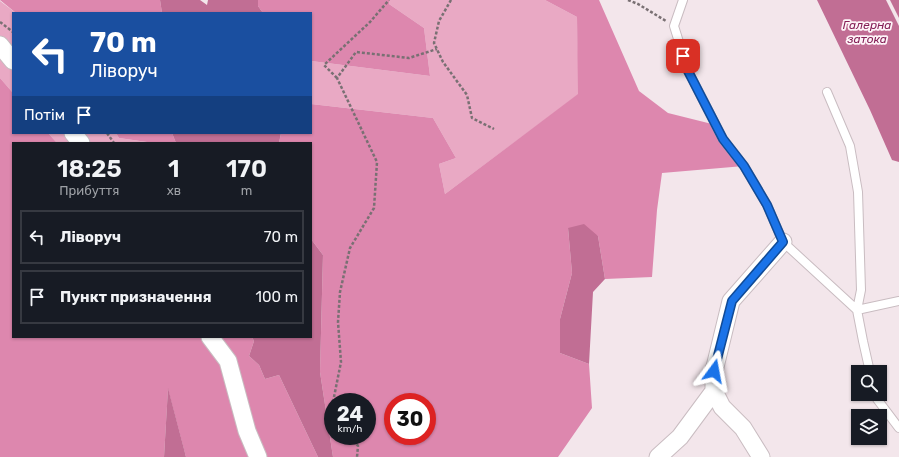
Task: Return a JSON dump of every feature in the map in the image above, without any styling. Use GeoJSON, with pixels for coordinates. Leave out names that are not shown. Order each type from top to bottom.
{"type":"FeatureCollection","features":[{"type":"Feature","properties":{"kind":"street"},"geometry":{"type":"LineString","coordinates":[[0,46],[12,60]]}},
{"type":"Feature","properties":{"kind":"street"},"geometry":{"type":"LineString","coordinates":[[74,134],[80,142]]}},
{"type":"Feature","properties":{"kind":"street"},"geometry":{"type":"LineString","coordinates":[[761,457],[743,428],[722,407],[714,391],[714,371],[732,301],[783,242]]}},
{"type":"Feature","properties":{"kind":"street"},"geometry":{"type":"LineString","coordinates":[[211,338],[228,361],[247,431],[258,457]]}},
{"type":"Feature","properties":{"kind":"street"},"geometry":{"type":"LineString","coordinates":[[658,457],[680,437],[714,391]]}},
{"type":"Feature","properties":{"kind":"lane"},"geometry":{"type":"LineString","coordinates":[[683,0],[674,26],[688,71],[723,139],[744,166],[767,205],[783,242],[857,310]]}},
{"type":"Feature","properties":{"kind":"lane"},"geometry":{"type":"LineString","coordinates":[[827,92],[850,146],[858,192],[861,290],[857,310],[868,365]]}},
{"type":"Feature","properties":{"kind":"lane"},"geometry":{"type":"LineString","coordinates":[[857,310],[899,301]]}},
{"type":"Feature","properties":{"kind":"lane"},"geometry":{"type":"LineString","coordinates":[[879,401],[899,428]]}},
{"type":"Feature","properties":{"kind":"path"},"geometry":{"type":"LineString","coordinates":[[335,393],[341,362],[338,322],[340,292],[350,248],[374,208],[377,162],[337,78],[324,65],[370,22],[389,0]]}},
{"type":"Feature","properties":{"kind":"path"},"geometry":{"type":"LineString","coordinates":[[451,0],[439,21],[434,43],[443,62],[467,95],[472,118],[494,129]]}},
{"type":"Feature","properties":{"kind":"path"},"geometry":{"type":"LineString","coordinates":[[628,0],[638,4],[674,26]]}},
{"type":"Feature","properties":{"kind":"path"},"geometry":{"type":"LineString","coordinates":[[0,22],[12,31]]}},
{"type":"Feature","properties":{"kind":"path"},"geometry":{"type":"LineString","coordinates":[[337,78],[356,52],[409,58],[437,49]]}},
{"type":"Feature","properties":{"kind":"path"},"geometry":{"type":"LineString","coordinates":[[357,445],[357,457]]}},
{"type":"Feature","properties":{"kind":"shaded area"},"geometry":{"type":"Polygon","coordinates":[[[0,0],[160,0],[162,12],[15,12],[0,0]]]}},
{"type":"Feature","properties":{"kind":"shaded area"},"geometry":{"type":"Polygon","coordinates":[[[258,0],[389,0],[389,4],[424,28],[430,76],[312,61],[312,12],[262,12],[258,6],[258,0]]]}},
{"type":"Feature","properties":{"kind":"shaded area"},"geometry":{"type":"Polygon","coordinates":[[[389,0],[545,0],[577,17],[579,94],[445,194],[439,164],[456,158],[433,118],[312,104],[312,61],[430,76],[424,28],[389,4],[389,0]]]}},
{"type":"Feature","properties":{"kind":"shaded area"},"geometry":{"type":"Polygon","coordinates":[[[545,0],[599,0],[639,91],[668,113],[716,125],[744,166],[662,173],[657,210],[652,277],[605,279],[598,236],[568,228],[572,273],[560,319],[560,353],[589,364],[592,408],[558,457],[333,457],[331,445],[376,445],[376,393],[324,393],[324,398],[320,372],[323,255],[312,240],[312,142],[279,142],[281,134],[312,134],[312,104],[433,118],[456,158],[439,164],[445,194],[578,94],[577,17],[545,0]]]}},
{"type":"Feature","properties":{"kind":"shaded area"},"geometry":{"type":"Polygon","coordinates":[[[0,1],[15,12],[12,12],[12,92],[0,78],[0,1]]]}},
{"type":"Feature","properties":{"kind":"shaded area"},"geometry":{"type":"Polygon","coordinates":[[[0,78],[12,92],[12,134],[49,134],[56,142],[12,142],[12,338],[252,338],[254,341],[249,356],[259,365],[265,379],[279,375],[318,457],[186,457],[168,389],[164,457],[0,457],[0,78]]]}},
{"type":"Feature","properties":{"kind":"shaded area"},"geometry":{"type":"Polygon","coordinates":[[[49,134],[117,134],[119,138],[147,142],[56,142],[49,134]]]}},
{"type":"Feature","properties":{"kind":"shaded area"},"geometry":{"type":"Polygon","coordinates":[[[117,134],[172,134],[176,142],[147,142],[119,138],[117,134]]]}},
{"type":"Feature","properties":{"kind":"water"},"geometry":{"type":"Polygon","coordinates":[[[160,0],[200,0],[207,5],[208,0],[258,0],[258,6],[262,12],[162,12],[160,0]]]}},
{"type":"Feature","properties":{"kind":"water","name":"Галерна затока"},"geometry":{"type":"Polygon","coordinates":[[[817,0],[899,0],[899,162],[892,160],[870,110],[817,0]]]}},
{"type":"Feature","properties":{"kind":"water"},"geometry":{"type":"Polygon","coordinates":[[[172,134],[281,134],[279,142],[176,142],[172,134]]]}},
{"type":"Feature","properties":{"kind":"water"},"geometry":{"type":"Polygon","coordinates":[[[584,224],[598,236],[605,279],[593,292],[589,364],[560,353],[560,319],[572,273],[568,228],[584,224]]]}},
{"type":"Feature","properties":{"kind":"water"},"geometry":{"type":"Polygon","coordinates":[[[312,240],[323,255],[320,372],[324,398],[324,445],[331,445],[333,457],[318,457],[279,375],[265,379],[259,365],[249,356],[254,341],[252,338],[312,338],[312,240]]]}},
{"type":"Feature","properties":{"kind":"water"},"geometry":{"type":"Polygon","coordinates":[[[168,388],[184,449],[186,457],[164,457],[168,388]]]}},
{"type":"Feature","properties":{"kind":"pier"},"geometry":{"type":"Polygon","coordinates":[[[886,0],[890,0],[899,18],[899,26],[886,0]]]}},
{"type":"Feature","properties":{"kind":"route"},"geometry":{"type":"LineString","coordinates":[[683,56],[688,71],[723,139],[744,166],[767,205],[783,242],[732,301],[714,371]]}}]}
